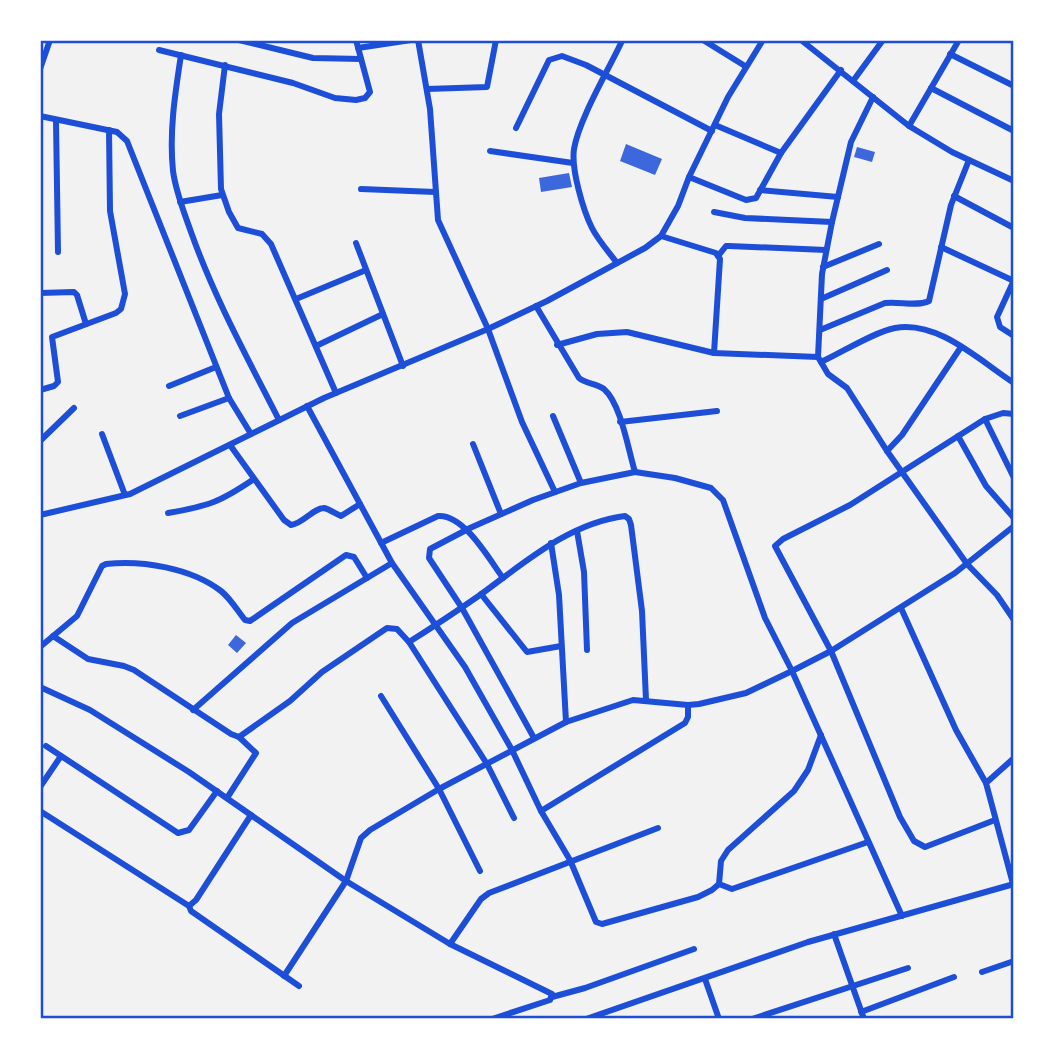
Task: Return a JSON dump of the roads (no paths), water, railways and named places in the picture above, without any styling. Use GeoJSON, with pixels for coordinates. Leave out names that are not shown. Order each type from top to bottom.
{"type":"FeatureCollection","features":[{"type":"Feature","properties":{"kind":"street"},"geometry":{"type":"LineString","coordinates":[[40,69],[50,40]]}},
{"type":"Feature","properties":{"kind":"street"},"geometry":{"type":"LineString","coordinates":[[239,40],[313,58],[361,59]]}},
{"type":"Feature","properties":{"kind":"street"},"geometry":{"type":"LineString","coordinates":[[159,50],[293,83],[335,98],[356,100],[365,98],[370,92],[357,44],[411,40]]}},
{"type":"Feature","properties":{"kind":"street"},"geometry":{"type":"LineString","coordinates":[[418,40],[427,89],[434,148],[436,210],[441,230],[488,330],[512,397],[555,492]]}},
{"type":"Feature","properties":{"kind":"street"},"geometry":{"type":"LineString","coordinates":[[427,89],[487,87],[496,40]]}},
{"type":"Feature","properties":{"kind":"street"},"geometry":{"type":"LineString","coordinates":[[703,40],[745,66]]}},
{"type":"Feature","properties":{"kind":"street"},"geometry":{"type":"LineString","coordinates":[[40,516],[125,495],[307,406],[488,330],[617,263],[661,236],[745,66],[762,40]]}},
{"type":"Feature","properties":{"kind":"street"},"geometry":{"type":"LineString","coordinates":[[801,40],[909,126],[969,160],[1014,181]]}},
{"type":"Feature","properties":{"kind":"street"},"geometry":{"type":"LineString","coordinates":[[853,81],[883,40]]}},
{"type":"Feature","properties":{"kind":"street"},"geometry":{"type":"LineString","coordinates":[[909,126],[959,40]]}},
{"type":"Feature","properties":{"kind":"street"},"geometry":{"type":"LineString","coordinates":[[617,263],[592,229],[573,163],[573,151],[579,129],[622,41]]}},
{"type":"Feature","properties":{"kind":"street"},"geometry":{"type":"LineString","coordinates":[[950,54],[1014,86]]}},
{"type":"Feature","properties":{"kind":"street"},"geometry":{"type":"LineString","coordinates":[[181,55],[172,112],[173,172],[180,202],[217,295],[279,421]]}},
{"type":"Feature","properties":{"kind":"street"},"geometry":{"type":"LineString","coordinates":[[516,128],[549,60],[562,56],[714,128],[780,153]]}},
{"type":"Feature","properties":{"kind":"street"},"geometry":{"type":"LineString","coordinates":[[225,65],[219,114],[222,195],[238,228],[258,232],[266,238],[296,299],[336,393]]}},
{"type":"Feature","properties":{"kind":"street"},"geometry":{"type":"LineString","coordinates":[[690,177],[746,200],[755,198],[780,153],[841,70]]}},
{"type":"Feature","properties":{"kind":"street"},"geometry":{"type":"LineString","coordinates":[[931,88],[1014,131]]}},
{"type":"Feature","properties":{"kind":"street"},"geometry":{"type":"LineString","coordinates":[[873,97],[852,142],[826,250],[821,299],[820,360],[828,374],[847,388],[887,451],[967,564],[997,595],[1014,620]]}},
{"type":"Feature","properties":{"kind":"street"},"geometry":{"type":"LineString","coordinates":[[40,116],[109,130],[123,135],[127,141],[229,398],[251,434]]}},
{"type":"Feature","properties":{"kind":"street"},"geometry":{"type":"LineString","coordinates":[[56,121],[58,252]]}},
{"type":"Feature","properties":{"kind":"street"},"geometry":{"type":"LineString","coordinates":[[40,390],[58,382],[52,337],[117,313],[121,309],[125,294],[109,204],[109,130]]}},
{"type":"Feature","properties":{"kind":"street"},"geometry":{"type":"LineString","coordinates":[[490,151],[573,163]]}},
{"type":"Feature","properties":{"kind":"street"},"geometry":{"type":"LineString","coordinates":[[820,330],[885,303],[926,303],[930,297],[954,197],[969,160]]}},
{"type":"Feature","properties":{"kind":"street"},"geometry":{"type":"LineString","coordinates":[[361,190],[435,192]]}},
{"type":"Feature","properties":{"kind":"street"},"geometry":{"type":"LineString","coordinates":[[760,190],[838,197]]}},
{"type":"Feature","properties":{"kind":"street"},"geometry":{"type":"LineString","coordinates":[[180,202],[222,195]]}},
{"type":"Feature","properties":{"kind":"street"},"geometry":{"type":"LineString","coordinates":[[954,197],[1014,228]]}},
{"type":"Feature","properties":{"kind":"street"},"geometry":{"type":"LineString","coordinates":[[714,212],[745,218],[832,222]]}},
{"type":"Feature","properties":{"kind":"street"},"geometry":{"type":"LineString","coordinates":[[661,236],[718,256]]}},
{"type":"Feature","properties":{"kind":"street"},"geometry":{"type":"LineString","coordinates":[[356,243],[403,366]]}},
{"type":"Feature","properties":{"kind":"street"},"geometry":{"type":"LineString","coordinates":[[823,267],[879,244]]}},
{"type":"Feature","properties":{"kind":"street"},"geometry":{"type":"LineString","coordinates":[[718,256],[726,246],[826,250]]}},
{"type":"Feature","properties":{"kind":"street"},"geometry":{"type":"LineString","coordinates":[[941,247],[1014,281],[997,317],[1000,327],[1014,336]]}},
{"type":"Feature","properties":{"kind":"street"},"geometry":{"type":"LineString","coordinates":[[714,353],[720,259],[718,256]]}},
{"type":"Feature","properties":{"kind":"street"},"geometry":{"type":"LineString","coordinates":[[296,299],[366,270]]}},
{"type":"Feature","properties":{"kind":"street"},"geometry":{"type":"LineString","coordinates":[[821,299],[887,270]]}},
{"type":"Feature","properties":{"kind":"street"},"geometry":{"type":"LineString","coordinates":[[40,293],[74,292],[86,324]]}},
{"type":"Feature","properties":{"kind":"street"},"geometry":{"type":"LineString","coordinates":[[536,306],[579,378],[584,383],[604,390],[616,408],[635,472]]}},
{"type":"Feature","properties":{"kind":"street"},"geometry":{"type":"LineString","coordinates":[[316,346],[383,314]]}},
{"type":"Feature","properties":{"kind":"street"},"geometry":{"type":"LineString","coordinates":[[558,345],[597,334],[627,332],[714,353],[820,360],[892,328],[900,328],[945,335],[1014,383]]}},
{"type":"Feature","properties":{"kind":"street"},"geometry":{"type":"LineString","coordinates":[[887,451],[900,439],[961,347]]}},
{"type":"Feature","properties":{"kind":"street"},"geometry":{"type":"LineString","coordinates":[[169,386],[216,367]]}},
{"type":"Feature","properties":{"kind":"street"},"geometry":{"type":"LineString","coordinates":[[180,416],[229,398]]}},
{"type":"Feature","properties":{"kind":"street"},"geometry":{"type":"LineString","coordinates":[[307,406],[392,563],[465,667],[512,750],[541,811],[571,862],[593,918],[599,924],[698,897],[712,890],[719,884],[723,855],[794,791],[808,770],[821,735]]}},
{"type":"Feature","properties":{"kind":"street"},"geometry":{"type":"LineString","coordinates":[[40,441],[74,408]]}},
{"type":"Feature","properties":{"kind":"street"},"geometry":{"type":"LineString","coordinates":[[621,422],[717,411]]}},
{"type":"Feature","properties":{"kind":"street"},"geometry":{"type":"LineString","coordinates":[[995,820],[925,847],[914,841],[900,817],[831,651],[775,546],[783,539],[850,505],[985,419],[1003,413],[1014,414]]}},
{"type":"Feature","properties":{"kind":"street"},"geometry":{"type":"LineString","coordinates":[[553,416],[580,483]]}},
{"type":"Feature","properties":{"kind":"street"},"geometry":{"type":"LineString","coordinates":[[985,419],[1014,478]]}},
{"type":"Feature","properties":{"kind":"street"},"geometry":{"type":"LineString","coordinates":[[102,434],[125,495]]}},
{"type":"Feature","properties":{"kind":"street"},"geometry":{"type":"LineString","coordinates":[[958,436],[986,486],[1014,517]]}},
{"type":"Feature","properties":{"kind":"street"},"geometry":{"type":"LineString","coordinates":[[473,444],[501,514]]}},
{"type":"Feature","properties":{"kind":"street"},"geometry":{"type":"LineString","coordinates":[[230,445],[284,520],[291,525],[297,525],[320,509],[327,509],[341,516],[360,504]]}},
{"type":"Feature","properties":{"kind":"street"},"geometry":{"type":"LineString","coordinates":[[534,738],[462,608],[428,553],[434,546],[467,529],[580,483],[635,472],[675,478],[711,488],[719,494],[765,618],[792,671],[902,916]]}},
{"type":"Feature","properties":{"kind":"street"},"geometry":{"type":"LineString","coordinates":[[168,513],[215,503],[254,479]]}},
{"type":"Feature","properties":{"kind":"street"},"geometry":{"type":"LineString","coordinates":[[381,543],[442,516],[467,529],[503,578]]}},
{"type":"Feature","properties":{"kind":"street"},"geometry":{"type":"LineString","coordinates":[[409,642],[462,608],[551,543],[625,516],[629,519],[642,611],[646,700]]}},
{"type":"Feature","properties":{"kind":"street"},"geometry":{"type":"LineString","coordinates":[[284,976],[346,881],[364,835],[439,789],[566,723],[634,701],[688,705],[746,693],[831,651],[901,608],[967,564],[1014,526]]}},
{"type":"Feature","properties":{"kind":"street"},"geometry":{"type":"LineString","coordinates":[[578,531],[584,572],[587,650]]}},
{"type":"Feature","properties":{"kind":"street"},"geometry":{"type":"LineString","coordinates":[[551,543],[559,595],[566,723]]}},
{"type":"Feature","properties":{"kind":"street"},"geometry":{"type":"LineString","coordinates":[[40,647],[77,616],[102,566],[106,564],[146,564],[191,576],[223,592],[245,620],[250,621],[346,555],[354,557],[367,578]]}},
{"type":"Feature","properties":{"kind":"street"},"geometry":{"type":"LineString","coordinates":[[193,710],[292,623],[392,563]]}},
{"type":"Feature","properties":{"kind":"street"},"geometry":{"type":"LineString","coordinates":[[481,594],[527,652],[561,646]]}},
{"type":"Feature","properties":{"kind":"street"},"geometry":{"type":"LineString","coordinates":[[586,1019],[834,934],[1013,884],[986,783],[960,736],[901,608]]}},
{"type":"Feature","properties":{"kind":"street"},"geometry":{"type":"LineString","coordinates":[[239,737],[290,701],[322,672],[387,628],[397,629],[409,642],[487,764],[514,818]]}},
{"type":"Feature","properties":{"kind":"street"},"geometry":{"type":"LineString","coordinates":[[53,636],[88,659],[134,670],[239,737],[256,753],[227,798]]}},
{"type":"Feature","properties":{"kind":"street"},"geometry":{"type":"LineString","coordinates":[[40,687],[90,710],[217,791],[346,881],[450,944],[550,992],[552,997]]}},
{"type":"Feature","properties":{"kind":"street"},"geometry":{"type":"LineString","coordinates":[[381,696],[439,789],[480,871]]}},
{"type":"Feature","properties":{"kind":"street"},"geometry":{"type":"LineString","coordinates":[[541,811],[685,723],[688,705]]}},
{"type":"Feature","properties":{"kind":"street"},"geometry":{"type":"LineString","coordinates":[[46,746],[178,833],[189,830],[217,791]]}},
{"type":"Feature","properties":{"kind":"street"},"geometry":{"type":"LineString","coordinates":[[40,787],[61,756]]}},
{"type":"Feature","properties":{"kind":"street"},"geometry":{"type":"LineString","coordinates":[[986,783],[1014,758]]}},
{"type":"Feature","properties":{"kind":"street"},"geometry":{"type":"LineString","coordinates":[[40,811],[189,906],[191,911],[299,986]]}},
{"type":"Feature","properties":{"kind":"street"},"geometry":{"type":"LineString","coordinates":[[189,906],[196,900],[251,815]]}},
{"type":"Feature","properties":{"kind":"street"},"geometry":{"type":"LineString","coordinates":[[450,944],[481,899],[489,893],[658,828]]}},
{"type":"Feature","properties":{"kind":"street"},"geometry":{"type":"LineString","coordinates":[[719,884],[732,889],[868,842]]}},
{"type":"Feature","properties":{"kind":"street"},"geometry":{"type":"LineString","coordinates":[[834,934],[862,1016],[954,977]]}},
{"type":"Feature","properties":{"kind":"street"},"geometry":{"type":"LineString","coordinates":[[492,1019],[694,949]]}},
{"type":"Feature","properties":{"kind":"street"},"geometry":{"type":"LineString","coordinates":[[982,972],[1014,961]]}},
{"type":"Feature","properties":{"kind":"street"},"geometry":{"type":"LineString","coordinates":[[752,1019],[908,968]]}},
{"type":"Feature","properties":{"kind":"street"},"geometry":{"type":"LineString","coordinates":[[705,979],[719,1019]]}}]}
